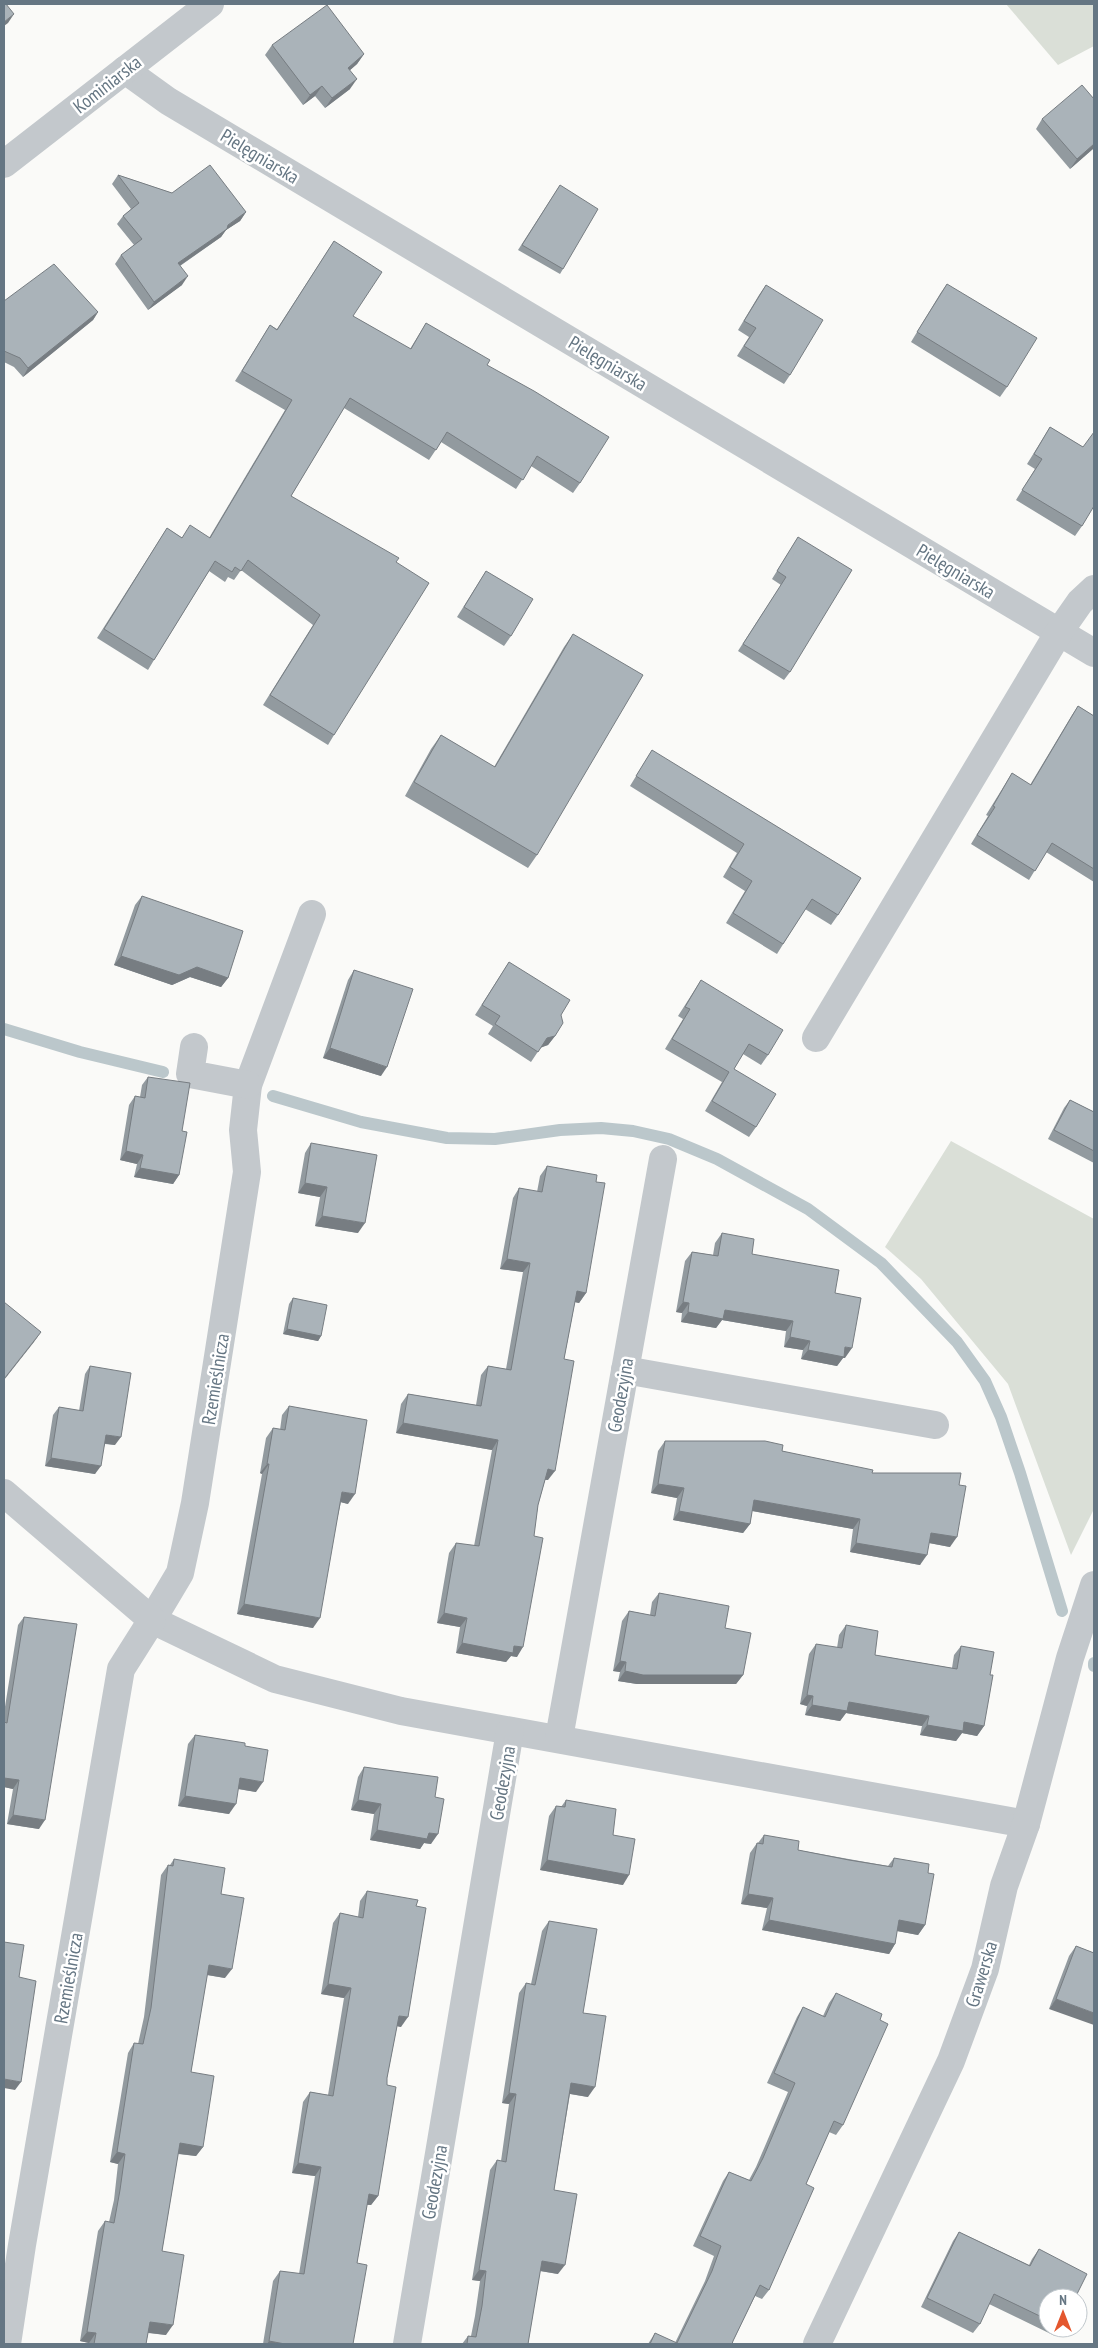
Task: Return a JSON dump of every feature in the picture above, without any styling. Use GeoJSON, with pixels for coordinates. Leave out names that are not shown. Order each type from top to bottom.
{"type":"FeatureCollection","features":[{"type":"Feature","properties":{"kind":"street","name":"Kominiarska"},"geometry":{"type":"LineString","coordinates":[[4,164],[210,4]]}},
{"type":"Feature","properties":{"kind":"street","name":"Pielęgniarska"},"geometry":{"type":"LineString","coordinates":[[124,70],[168,101],[1094,653]]}},
{"type":"Feature","properties":{"kind":"street"},"geometry":{"type":"LineString","coordinates":[[816,1038],[1060,632],[1080,602],[1094,589]]}},
{"type":"Feature","properties":{"kind":"street","name":"Rzemieślnicza"},"geometry":{"type":"LineString","coordinates":[[7,2344],[23,2235],[121,1669],[180,1573],[195,1503],[247,1172],[242,1130],[248,1086],[312,914]]}},
{"type":"Feature","properties":{"kind":"street"},"geometry":{"type":"LineString","coordinates":[[194,1047],[190,1074],[248,1086]]}},
{"type":"Feature","properties":{"kind":"street","name":"Geodezyjna"},"geometry":{"type":"LineString","coordinates":[[407,2344],[510,1731],[559,1738],[663,1159]]}},
{"type":"Feature","properties":{"kind":"street"},"geometry":{"type":"LineString","coordinates":[[625,1370],[935,1425]]}},
{"type":"Feature","properties":{"kind":"street"},"geometry":{"type":"LineString","coordinates":[[4,1493],[152,1620],[275,1679],[401,1711],[510,1731]]}},
{"type":"Feature","properties":{"kind":"street","name":"Grawerska"},"geometry":{"type":"LineString","coordinates":[[817,2344],[950,2061],[985,1969],[1004,1886],[1026,1824],[1070,1658],[1094,1585]]}},
{"type":"Feature","properties":{"kind":"street"},"geometry":{"type":"LineString","coordinates":[[559,1738],[1026,1824]]}},
{"type":"Feature","properties":{"kind":"shaded area"},"geometry":{"type":"Polygon","coordinates":[[[1006,4],[1094,4],[1094,46],[1058,65],[1006,4]]]}},
{"type":"Feature","properties":{"kind":"shaded area"},"geometry":{"type":"Polygon","coordinates":[[[951,1141],[1094,1219],[1094,1509],[1071,1555],[1008,1384],[921,1279],[885,1247],[951,1141]]]}},
{"type":"Feature","properties":{"kind":"building"},"geometry":{"type":"Polygon","coordinates":[[[4,4],[14,14],[4,22],[4,4]]]}},
{"type":"Feature","properties":{"kind":"building"},"geometry":{"type":"Polygon","coordinates":[[[327,5],[364,54],[348,68],[357,79],[332,98],[322,86],[310,95],[272,45],[327,5]]]}},
{"type":"Feature","properties":{"kind":"building"},"geometry":{"type":"Polygon","coordinates":[[[1082,85],[1094,99],[1094,144],[1077,159],[1042,119],[1082,85]]]}},
{"type":"Feature","properties":{"kind":"building"},"geometry":{"type":"Polygon","coordinates":[[[210,165],[246,212],[228,225],[227,229],[178,263],[188,276],[154,302],[121,255],[142,239],[123,216],[139,203],[118,175],[172,193],[210,165]]]}},
{"type":"Feature","properties":{"kind":"building"},"geometry":{"type":"Polygon","coordinates":[[[560,185],[598,209],[563,269],[522,245],[560,185]]]}},
{"type":"Feature","properties":{"kind":"building"},"geometry":{"type":"Polygon","coordinates":[[[334,241],[382,272],[353,316],[411,349],[426,323],[490,360],[487,365],[609,437],[580,483],[537,456],[523,480],[447,432],[436,450],[350,398],[291,496],[399,558],[396,562],[429,583],[334,735],[270,695],[320,615],[248,560],[241,571],[235,567],[232,572],[215,561],[154,660],[104,629],[167,528],[182,538],[190,525],[210,538],[292,400],[242,371],[270,325],[277,330],[334,241]]]}},
{"type":"Feature","properties":{"kind":"building"},"geometry":{"type":"Polygon","coordinates":[[[54,264],[98,312],[28,368],[20,358],[4,351],[4,301],[54,264]]]}},
{"type":"Feature","properties":{"kind":"building"},"geometry":{"type":"Polygon","coordinates":[[[947,284],[1037,338],[1007,387],[917,332],[947,284]]]}},
{"type":"Feature","properties":{"kind":"building"},"geometry":{"type":"Polygon","coordinates":[[[766,285],[823,320],[790,375],[744,346],[756,328],[744,321],[766,285]]]}},
{"type":"Feature","properties":{"kind":"building"},"geometry":{"type":"Polygon","coordinates":[[[1050,427],[1083,447],[1094,432],[1094,506],[1082,526],[1022,490],[1042,459],[1034,454],[1050,427]]]}},
{"type":"Feature","properties":{"kind":"building"},"geometry":{"type":"Polygon","coordinates":[[[798,537],[852,570],[790,672],[743,644],[786,577],[777,571],[798,537]]]}},
{"type":"Feature","properties":{"kind":"building"},"geometry":{"type":"Polygon","coordinates":[[[486,571],[533,599],[511,636],[464,607],[486,571]]]}},
{"type":"Feature","properties":{"kind":"building"},"geometry":{"type":"Polygon","coordinates":[[[573,634],[643,675],[537,855],[414,782],[441,735],[495,767],[573,634]]]}},
{"type":"Feature","properties":{"kind":"building"},"geometry":{"type":"Polygon","coordinates":[[[1078,706],[1094,716],[1094,869],[1052,843],[1035,871],[977,835],[995,807],[993,806],[1012,773],[1031,785],[1078,706]]]}},
{"type":"Feature","properties":{"kind":"building"},"geometry":{"type":"Polygon","coordinates":[[[652,750],[861,878],[838,915],[812,899],[783,944],[733,913],[752,881],[730,867],[744,844],[636,776],[652,750]]]}},
{"type":"Feature","properties":{"kind":"building"},"geometry":{"type":"Polygon","coordinates":[[[142,896],[243,931],[228,978],[197,967],[179,975],[121,956],[142,896]]]}},
{"type":"Feature","properties":{"kind":"building"},"geometry":{"type":"Polygon","coordinates":[[[509,962],[570,1000],[561,1015],[563,1023],[555,1036],[547,1038],[538,1052],[495,1024],[500,1016],[482,1005],[509,962]]]}},
{"type":"Feature","properties":{"kind":"building"},"geometry":{"type":"Polygon","coordinates":[[[354,970],[413,989],[387,1067],[330,1048],[354,970]]]}},
{"type":"Feature","properties":{"kind":"building"},"geometry":{"type":"Polygon","coordinates":[[[701,980],[783,1030],[768,1055],[749,1044],[734,1069],[776,1094],[756,1127],[712,1101],[729,1072],[672,1039],[690,1009],[685,1007],[701,980]]]}},
{"type":"Feature","properties":{"kind":"building"},"geometry":{"type":"Polygon","coordinates":[[[148,1077],[190,1083],[182,1131],[187,1132],[179,1175],[140,1168],[143,1155],[126,1151],[135,1096],[145,1098],[148,1077]]]}},
{"type":"Feature","properties":{"kind":"building"},"geometry":{"type":"Polygon","coordinates":[[[1070,1100],[1094,1112],[1094,1151],[1054,1130],[1070,1100]]]}},
{"type":"Feature","properties":{"kind":"building"},"geometry":{"type":"Polygon","coordinates":[[[311,1143],[377,1155],[365,1223],[322,1216],[327,1187],[305,1183],[311,1143]]]}},
{"type":"Feature","properties":{"kind":"building"},"geometry":{"type":"Polygon","coordinates":[[[547,1166],[597,1175],[596,1182],[605,1183],[586,1293],[577,1291],[564,1359],[574,1361],[555,1471],[548,1469],[538,1505],[534,1536],[543,1538],[523,1647],[514,1646],[513,1653],[462,1643],[467,1618],[444,1613],[456,1543],[479,1546],[498,1440],[403,1423],[408,1394],[481,1406],[488,1366],[511,1370],[530,1263],[507,1259],[519,1188],[542,1192],[547,1166]]]}},
{"type":"Feature","properties":{"kind":"building"},"geometry":{"type":"Polygon","coordinates":[[[722,1233],[754,1239],[752,1254],[839,1270],[835,1293],[861,1298],[852,1348],[845,1347],[844,1357],[808,1350],[810,1341],[790,1337],[793,1321],[725,1310],[723,1319],[688,1312],[689,1303],[683,1302],[692,1252],[718,1256],[722,1233]]]}},
{"type":"Feature","properties":{"kind":"building"},"geometry":{"type":"Polygon","coordinates":[[[293,1298],[327,1305],[321,1336],[287,1329],[293,1298]]]}},
{"type":"Feature","properties":{"kind":"building"},"geometry":{"type":"Polygon","coordinates":[[[4,1302],[41,1332],[4,1379],[4,1302]]]}},
{"type":"Feature","properties":{"kind":"building"},"geometry":{"type":"Polygon","coordinates":[[[90,1366],[131,1373],[121,1437],[106,1435],[101,1466],[51,1458],[59,1407],[83,1411],[90,1366]]]}},
{"type":"Feature","properties":{"kind":"building"},"geometry":{"type":"Polygon","coordinates":[[[289,1406],[367,1420],[355,1494],[342,1492],[320,1618],[244,1604],[269,1464],[267,1464],[273,1428],[285,1430],[289,1406]]]}},
{"type":"Feature","properties":{"kind":"building"},"geometry":{"type":"Polygon","coordinates":[[[665,1441],[765,1441],[783,1445],[782,1451],[873,1470],[872,1473],[961,1473],[959,1485],[966,1486],[957,1537],[931,1533],[927,1555],[856,1543],[860,1519],[754,1500],[750,1524],[679,1511],[684,1488],[658,1484],[665,1441]]]}},
{"type":"Feature","properties":{"kind":"building"},"geometry":{"type":"Polygon","coordinates":[[[659,1593],[729,1606],[725,1628],[751,1633],[743,1675],[643,1675],[625,1671],[626,1662],[620,1661],[629,1611],[655,1616],[659,1593]]]}},
{"type":"Feature","properties":{"kind":"building"},"geometry":{"type":"Polygon","coordinates":[[[24,1617],[77,1624],[45,1820],[13,1815],[19,1780],[4,1778],[4,1722],[7,1723],[24,1617]]]}},
{"type":"Feature","properties":{"kind":"building"},"geometry":{"type":"Polygon","coordinates":[[[846,1625],[878,1631],[875,1655],[957,1669],[961,1646],[994,1652],[990,1675],[993,1675],[984,1726],[964,1722],[963,1731],[927,1725],[929,1716],[849,1702],[847,1711],[812,1705],[813,1696],[807,1695],[816,1644],[842,1648],[846,1625]]]}},
{"type":"Feature","properties":{"kind":"building"},"geometry":{"type":"Polygon","coordinates":[[[195,1735],[245,1743],[245,1746],[268,1750],[263,1782],[240,1778],[236,1804],[185,1796],[195,1735]]]}},
{"type":"Feature","properties":{"kind":"building"},"geometry":{"type":"Polygon","coordinates":[[[364,1767],[438,1777],[435,1797],[444,1799],[438,1834],[429,1833],[427,1839],[377,1830],[381,1804],[358,1800],[364,1767]]]}},
{"type":"Feature","properties":{"kind":"building"},"geometry":{"type":"Polygon","coordinates":[[[566,1800],[616,1809],[613,1835],[635,1839],[629,1875],[547,1860],[556,1806],[565,1807],[566,1800]]]}},
{"type":"Feature","properties":{"kind":"building"},"geometry":{"type":"Polygon","coordinates":[[[764,1835],[799,1841],[798,1850],[849,1860],[892,1867],[894,1858],[929,1864],[928,1873],[934,1874],[925,1925],[899,1920],[895,1944],[769,1920],[773,1898],[748,1894],[757,1843],[763,1844],[764,1835]]]}},
{"type":"Feature","properties":{"kind":"building"},"geometry":{"type":"Polygon","coordinates":[[[174,1859],[225,1868],[221,1894],[244,1898],[232,1969],[209,1965],[191,2072],[214,2076],[203,2147],[180,2143],[162,2251],[184,2255],[173,2325],[150,2322],[146,2344],[94,2344],[96,2333],[87,2332],[105,2221],[114,2223],[120,2190],[125,2154],[117,2152],[134,2043],[143,2044],[151,2008],[168,1865],[173,1866],[174,1859]]]}},
{"type":"Feature","properties":{"kind":"building"},"geometry":{"type":"Polygon","coordinates":[[[367,1891],[418,1900],[416,1906],[426,1908],[408,2017],[399,2016],[387,2078],[387,2085],[396,2087],[378,2196],[369,2194],[357,2263],[367,2265],[353,2344],[285,2344],[269,2341],[280,2271],[304,2274],[321,2167],[298,2163],[305,2119],[310,2092],[333,2096],[351,1988],[328,1984],[340,1913],[363,1918],[367,1891]]]}},
{"type":"Feature","properties":{"kind":"building"},"geometry":{"type":"Polygon","coordinates":[[[549,1921],[597,1929],[583,2013],[606,2016],[595,2087],[571,2083],[554,2190],[577,2194],[565,2265],[542,2261],[528,2344],[467,2344],[468,2336],[476,2337],[482,2306],[486,2271],[479,2270],[497,2160],[506,2162],[516,2094],[509,2093],[526,1983],[535,1985],[549,1921]]]}},
{"type":"Feature","properties":{"kind":"building"},"geometry":{"type":"Polygon","coordinates":[[[4,1942],[24,1945],[19,1977],[36,1981],[21,2082],[4,2079],[4,1942]]]}},
{"type":"Feature","properties":{"kind":"building"},"geometry":{"type":"Polygon","coordinates":[[[1076,1946],[1094,1953],[1094,2013],[1056,1999],[1076,1946]]]}},
{"type":"Feature","properties":{"kind":"building"},"geometry":{"type":"Polygon","coordinates":[[[836,1993],[882,2014],[880,2020],[888,2024],[843,2125],[834,2121],[806,2184],[814,2188],[769,2290],[760,2285],[732,2344],[650,2344],[655,2333],[677,2343],[712,2271],[721,2246],[700,2236],[729,2172],[751,2181],[763,2158],[795,2083],[774,2073],[803,2007],[825,2017],[836,1993]]]}},
{"type":"Feature","properties":{"kind":"building"},"geometry":{"type":"Polygon","coordinates":[[[959,2232],[1030,2266],[1039,2249],[1087,2274],[1080,2288],[1038,2288],[1038,2315],[994,2294],[980,2324],[927,2298],[959,2232]]]}},
{"type":"Feature","properties":{"kind":"waterway"},"geometry":{"type":"LineString","coordinates":[[4,1029],[80,1052],[163,1072]]}},
{"type":"Feature","properties":{"kind":"waterway"},"geometry":{"type":"LineString","coordinates":[[273,1096],[361,1122],[447,1138],[495,1139],[560,1130],[601,1128],[633,1131],[669,1139],[717,1159],[808,1209],[881,1263],[957,1342],[985,1381],[1001,1417],[1020,1473],[1062,1611]]}}]}
